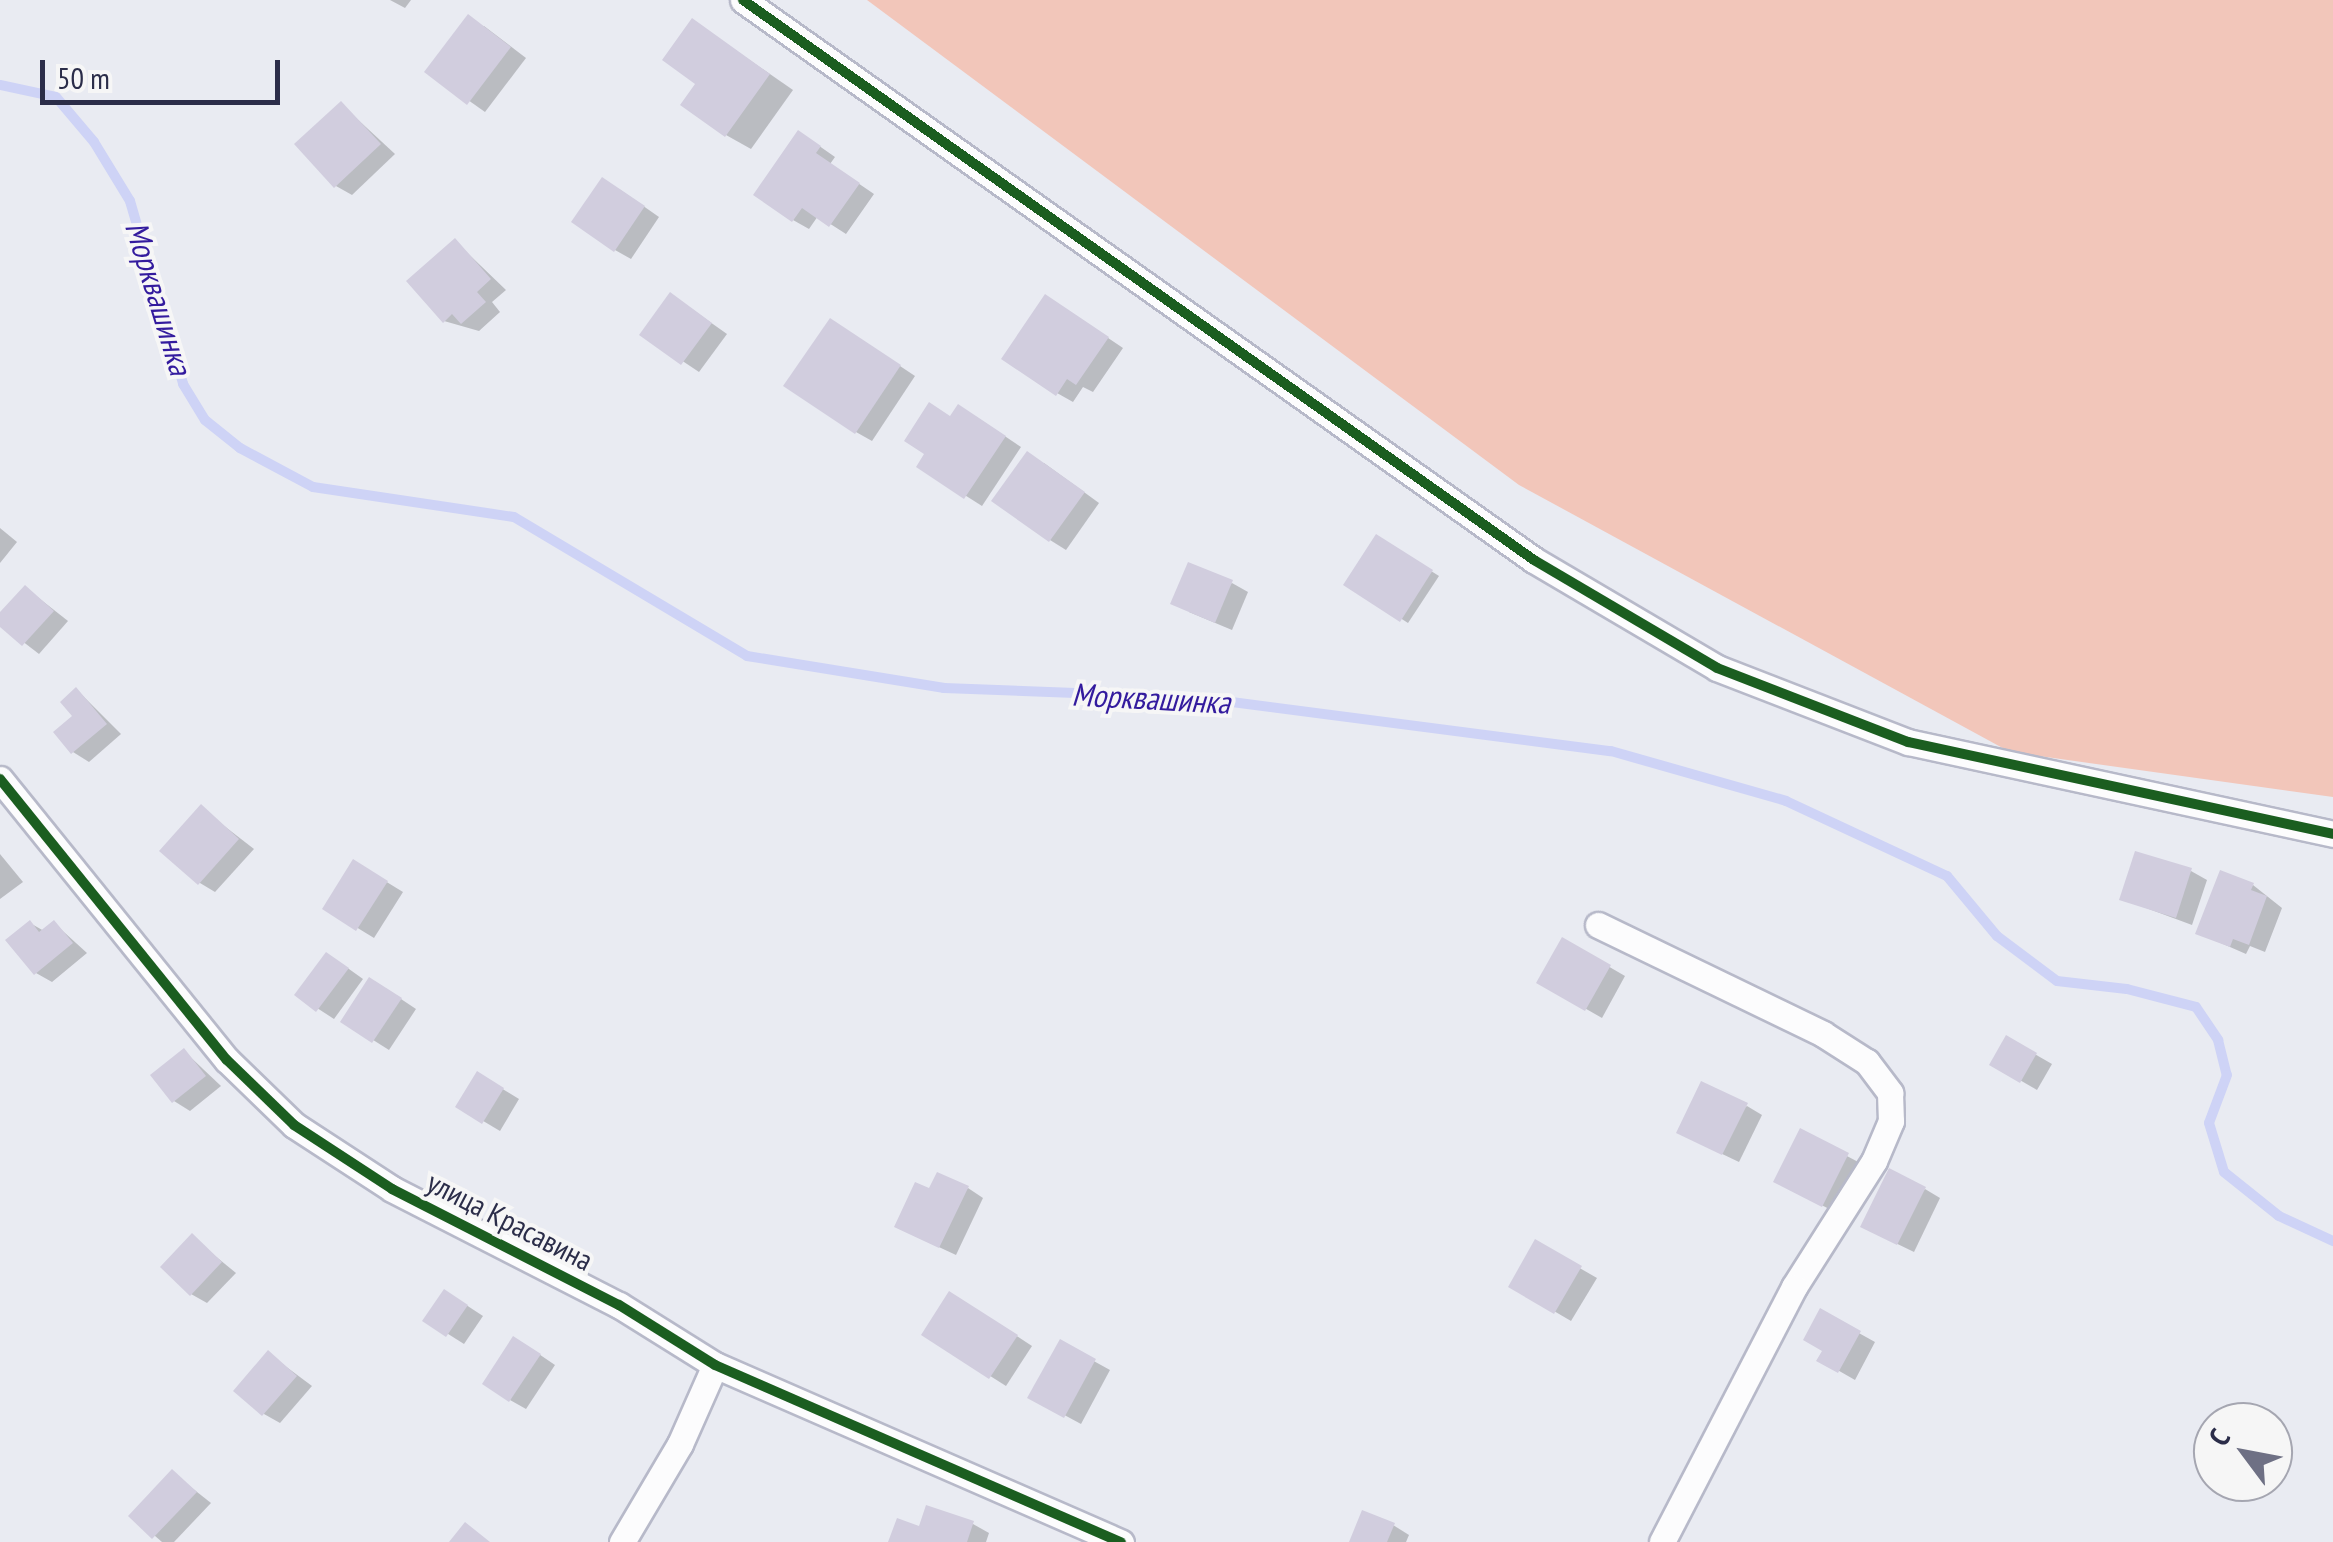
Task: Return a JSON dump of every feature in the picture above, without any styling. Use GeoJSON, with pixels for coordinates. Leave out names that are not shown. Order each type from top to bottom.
{"type":"FeatureCollection","features":[{"type":"Feature","properties":{"kind":"street"},"geometry":{"type":"LineString","coordinates":[[743,0],[1534,560],[1718,668],[1908,742],[2333,834]]}},
{"type":"Feature","properties":{"kind":"street","name":"улица Красавина"},"geometry":{"type":"LineString","coordinates":[[0,779],[227,1060],[294,1125],[392,1189],[620,1305],[715,1365],[1121,1542]]}},
{"type":"Feature","properties":{"kind":"street"},"geometry":{"type":"LineString","coordinates":[[1598,925],[1823,1034],[1867,1062],[1890,1093],[1891,1122],[1874,1161],[1794,1287],[1662,1542]]}},
{"type":"Feature","properties":{"kind":"street"},"geometry":{"type":"LineString","coordinates":[[622,1542],[680,1444],[715,1365]]}},
{"type":"Feature","properties":{"kind":"shaded area"},"geometry":{"type":"Polygon","coordinates":[[[867,0],[2333,0],[2333,797],[2010,752],[1519,485],[867,0]]]}},
{"type":"Feature","properties":{"kind":"building"},"geometry":{"type":"Polygon","coordinates":[[[468,14],[511,47],[467,105],[424,72],[468,14]]]}},
{"type":"Feature","properties":{"kind":"building"},"geometry":{"type":"Polygon","coordinates":[[[692,18],[770,74],[725,137],[680,105],[695,84],[662,60],[692,18]]]}},
{"type":"Feature","properties":{"kind":"building"},"geometry":{"type":"Polygon","coordinates":[[[341,101],[381,144],[334,188],[294,144],[341,101]]]}},
{"type":"Feature","properties":{"kind":"building"},"geometry":{"type":"Polygon","coordinates":[[[798,130],[821,146],[816,153],[860,183],[829,227],[802,208],[792,222],[753,195],[798,130]]]}},
{"type":"Feature","properties":{"kind":"building"},"geometry":{"type":"Polygon","coordinates":[[[602,177],[645,206],[614,252],[571,222],[602,177]]]}},
{"type":"Feature","properties":{"kind":"building"},"geometry":{"type":"Polygon","coordinates":[[[455,238],[491,279],[477,292],[486,302],[461,324],[452,314],[443,323],[406,281],[455,238]]]}},
{"type":"Feature","properties":{"kind":"building"},"geometry":{"type":"Polygon","coordinates":[[[670,292],[712,323],[681,365],[639,335],[670,292]]]}},
{"type":"Feature","properties":{"kind":"building"},"geometry":{"type":"Polygon","coordinates":[[[1045,294],[1109,337],[1076,385],[1067,379],[1056,396],[1001,359],[1045,294]]]}},
{"type":"Feature","properties":{"kind":"building"},"geometry":{"type":"Polygon","coordinates":[[[830,318],[901,365],[855,434],[783,386],[830,318]]]}},
{"type":"Feature","properties":{"kind":"building"},"geometry":{"type":"Polygon","coordinates":[[[929,402],[950,416],[958,404],[1006,436],[964,499],[916,467],[924,454],[904,441],[929,402]]]}},
{"type":"Feature","properties":{"kind":"building"},"geometry":{"type":"Polygon","coordinates":[[[1027,451],[1085,492],[1049,542],[991,501],[1027,451]]]}},
{"type":"Feature","properties":{"kind":"building"},"geometry":{"type":"Polygon","coordinates":[[[1376,534],[1433,570],[1400,622],[1343,585],[1376,534]]]}},
{"type":"Feature","properties":{"kind":"building"},"geometry":{"type":"Polygon","coordinates":[[[1188,562],[1233,580],[1215,623],[1170,604],[1188,562]]]}},
{"type":"Feature","properties":{"kind":"building"},"geometry":{"type":"Polygon","coordinates":[[[25,585],[54,611],[22,646],[0,627],[0,612],[25,585]]]}},
{"type":"Feature","properties":{"kind":"building"},"geometry":{"type":"Polygon","coordinates":[[[76,687],[107,724],[71,754],[53,732],[72,716],[60,702],[76,687]]]}},
{"type":"Feature","properties":{"kind":"building"},"geometry":{"type":"Polygon","coordinates":[[[201,804],[239,839],[198,885],[159,851],[201,804]]]}},
{"type":"Feature","properties":{"kind":"building"},"geometry":{"type":"Polygon","coordinates":[[[2135,851],[2192,868],[2176,918],[2119,900],[2135,851]]]}},
{"type":"Feature","properties":{"kind":"building"},"geometry":{"type":"Polygon","coordinates":[[[353,859],[388,881],[356,931],[322,909],[353,859]]]}},
{"type":"Feature","properties":{"kind":"building"},"geometry":{"type":"Polygon","coordinates":[[[2220,870],[2254,883],[2251,890],[2267,896],[2249,945],[2233,939],[2230,947],[2195,934],[2220,870]]]}},
{"type":"Feature","properties":{"kind":"building"},"geometry":{"type":"Polygon","coordinates":[[[30,920],[39,932],[54,920],[73,943],[34,975],[5,940],[30,920]]]}},
{"type":"Feature","properties":{"kind":"building"},"geometry":{"type":"Polygon","coordinates":[[[1562,937],[1611,965],[1585,1011],[1536,983],[1562,937]]]}},
{"type":"Feature","properties":{"kind":"building"},"geometry":{"type":"Polygon","coordinates":[[[326,952],[349,968],[316,1012],[294,995],[326,952]]]}},
{"type":"Feature","properties":{"kind":"building"},"geometry":{"type":"Polygon","coordinates":[[[369,977],[402,998],[372,1043],[340,1022],[369,977]]]}},
{"type":"Feature","properties":{"kind":"building"},"geometry":{"type":"Polygon","coordinates":[[[2006,1035],[2037,1053],[2020,1083],[1989,1065],[2006,1035]]]}},
{"type":"Feature","properties":{"kind":"building"},"geometry":{"type":"Polygon","coordinates":[[[184,1048],[206,1076],[172,1103],[150,1075],[184,1048]]]}},
{"type":"Feature","properties":{"kind":"building"},"geometry":{"type":"Polygon","coordinates":[[[477,1071],[504,1088],[482,1124],[455,1107],[477,1071]]]}},
{"type":"Feature","properties":{"kind":"building"},"geometry":{"type":"Polygon","coordinates":[[[1701,1081],[1748,1103],[1722,1155],[1676,1133],[1701,1081]]]}},
{"type":"Feature","properties":{"kind":"building"},"geometry":{"type":"Polygon","coordinates":[[[1800,1128],[1849,1153],[1822,1207],[1773,1182],[1800,1128]]]}},
{"type":"Feature","properties":{"kind":"building"},"geometry":{"type":"Polygon","coordinates":[[[1889,1168],[1926,1187],[1897,1245],[1860,1227],[1889,1168]]]}},
{"type":"Feature","properties":{"kind":"building"},"geometry":{"type":"Polygon","coordinates":[[[937,1172],[969,1186],[939,1248],[894,1227],[915,1182],[929,1188],[937,1172]]]}},
{"type":"Feature","properties":{"kind":"building"},"geometry":{"type":"Polygon","coordinates":[[[192,1233],[222,1262],[190,1296],[160,1267],[192,1233]]]}},
{"type":"Feature","properties":{"kind":"building"},"geometry":{"type":"Polygon","coordinates":[[[1535,1239],[1582,1266],[1554,1314],[1508,1287],[1535,1239]]]}},
{"type":"Feature","properties":{"kind":"building"},"geometry":{"type":"Polygon","coordinates":[[[444,1289],[468,1305],[446,1337],[422,1321],[444,1289]]]}},
{"type":"Feature","properties":{"kind":"building"},"geometry":{"type":"Polygon","coordinates":[[[949,1291],[1018,1335],[989,1379],[921,1335],[949,1291]]]}},
{"type":"Feature","properties":{"kind":"building"},"geometry":{"type":"Polygon","coordinates":[[[1820,1308],[1861,1331],[1838,1373],[1816,1361],[1822,1351],[1803,1340],[1820,1308]]]}},
{"type":"Feature","properties":{"kind":"building"},"geometry":{"type":"Polygon","coordinates":[[[513,1336],[541,1354],[509,1402],[482,1384],[513,1336]]]}},
{"type":"Feature","properties":{"kind":"building"},"geometry":{"type":"Polygon","coordinates":[[[1060,1339],[1096,1359],[1064,1418],[1027,1398],[1060,1339]]]}},
{"type":"Feature","properties":{"kind":"building"},"geometry":{"type":"Polygon","coordinates":[[[268,1350],[297,1376],[262,1416],[233,1391],[268,1350]]]}},
{"type":"Feature","properties":{"kind":"building"},"geometry":{"type":"Polygon","coordinates":[[[172,1469],[197,1492],[152,1539],[128,1516],[172,1469]]]}},
{"type":"Feature","properties":{"kind":"building"},"geometry":{"type":"Polygon","coordinates":[[[926,1505],[974,1521],[967,1542],[888,1542],[897,1518],[919,1526],[926,1505]]]}},
{"type":"Feature","properties":{"kind":"building"},"geometry":{"type":"Polygon","coordinates":[[[1362,1510],[1395,1523],[1387,1542],[1349,1542],[1362,1510]]]}},
{"type":"Feature","properties":{"kind":"building"},"geometry":{"type":"Polygon","coordinates":[[[465,1522],[490,1542],[449,1542],[465,1522]]]}},
{"type":"Feature","properties":{"kind":"waterway","name":"Морквашинка"},"geometry":{"type":"LineString","coordinates":[[0,85],[56,97],[94,142],[130,201],[183,384],[205,420],[240,448],[313,487],[514,517],[747,656],[944,688],[1201,698],[1611,751],[1786,801],[1947,876],[1997,936],[2057,981],[2127,989],[2196,1007],[2218,1040],[2227,1075],[2209,1123],[2224,1172],[2279,1216],[2333,1241]]}},
{"type":"Feature","properties":{"kind":"cycle path"},"geometry":{"type":"LineString","coordinates":[[743,0],[1534,560],[1717,668],[1908,742],[2333,834]]}},
{"type":"Feature","properties":{"kind":"cycle path"},"geometry":{"type":"LineString","coordinates":[[0,779],[227,1060],[294,1125],[392,1189],[619,1305],[715,1365],[1121,1542]]}}]}
